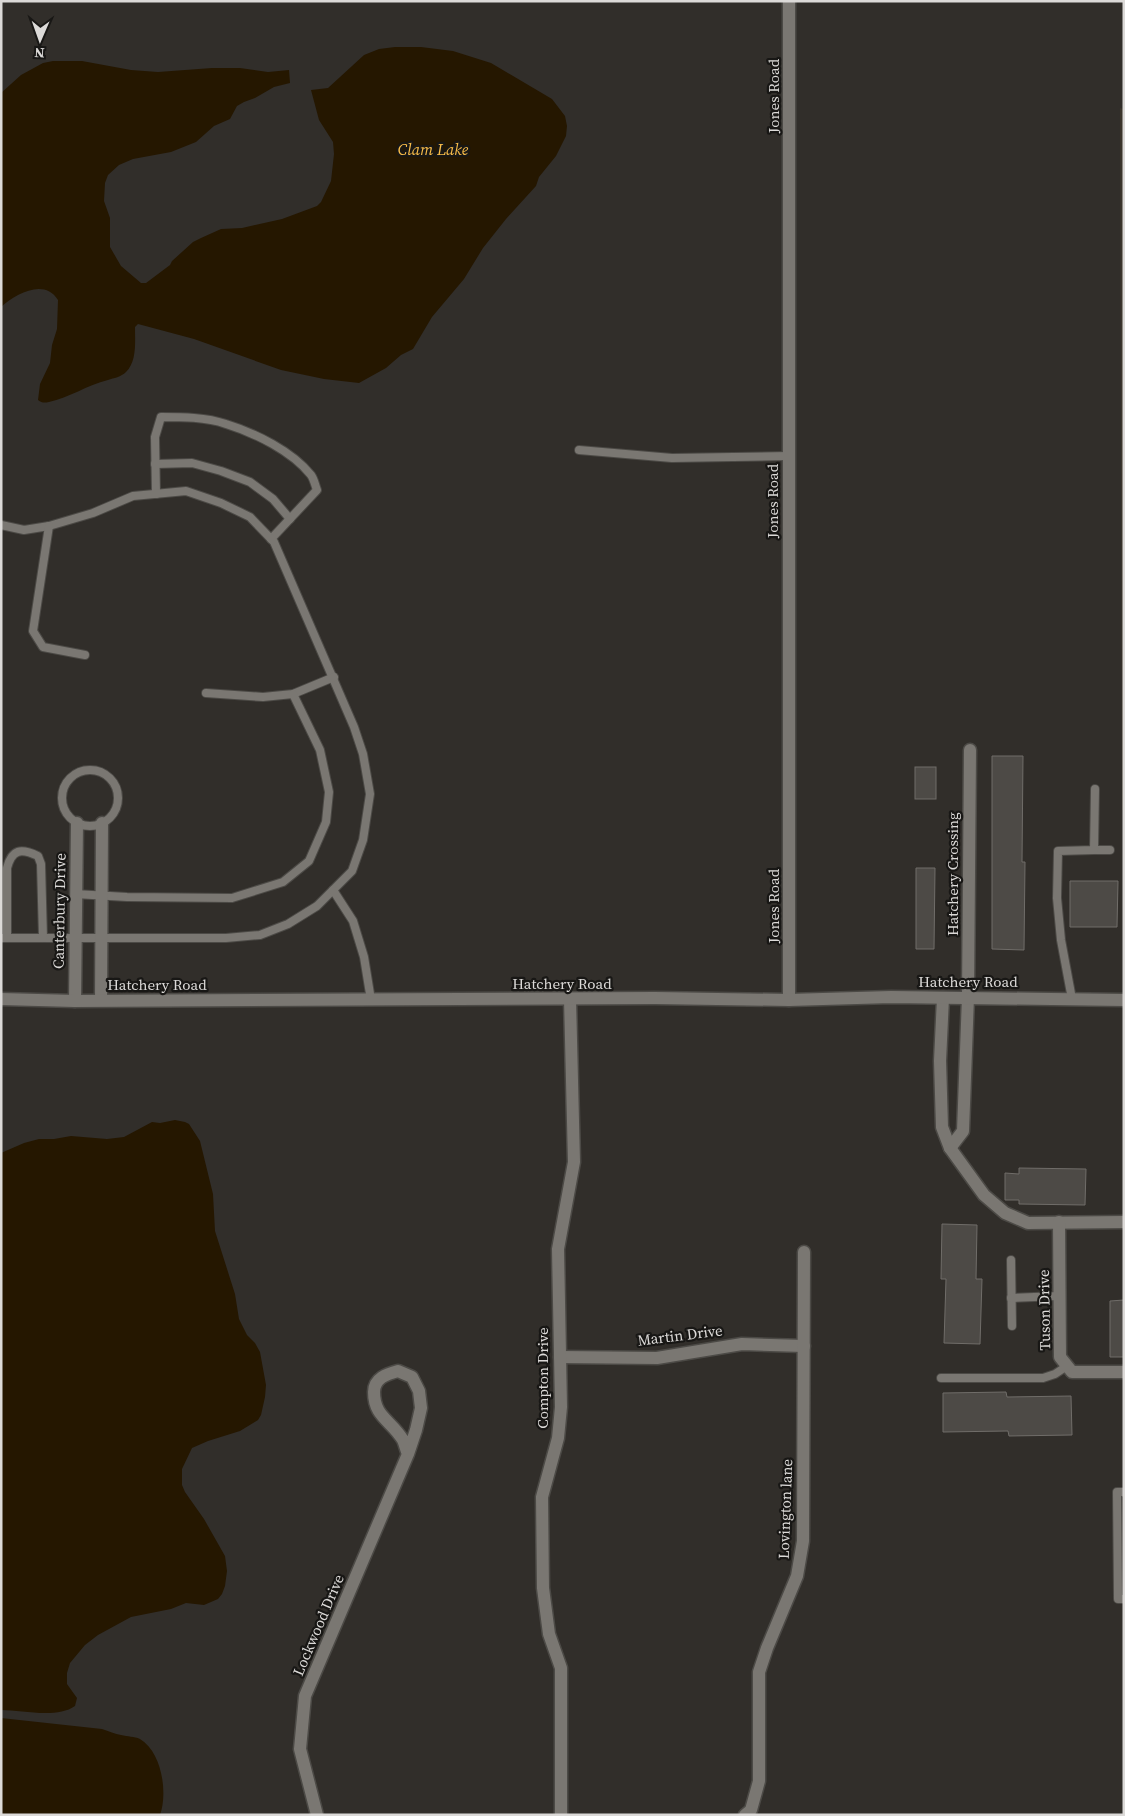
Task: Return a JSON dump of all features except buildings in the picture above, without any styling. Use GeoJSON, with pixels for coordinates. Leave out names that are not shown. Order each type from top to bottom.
{"type":"FeatureCollection","features":[{"type":"Feature","properties":{"kind":"street","name":"Jones Road"},"geometry":{"type":"LineString","coordinates":[[789,1],[790,1000]]}},
{"type":"Feature","properties":{"kind":"street","name":"Hatchery Crossing"},"geometry":{"type":"LineString","coordinates":[[968,997],[970,750]]}},
{"type":"Feature","properties":{"kind":"street","name":"Canterbury Drive"},"geometry":{"type":"LineString","coordinates":[[75,1000],[76,823]]}},
{"type":"Feature","properties":{"kind":"street"},"geometry":{"type":"LineString","coordinates":[[100,1000],[102,823]]}},
{"type":"Feature","properties":{"kind":"street","name":"Hatchery Road"},"geometry":{"type":"LineString","coordinates":[[1,999],[790,1000],[968,997],[1124,1000]]}},
{"type":"Feature","properties":{"kind":"street"},"geometry":{"type":"LineString","coordinates":[[950,1148],[963,1131],[968,997]]}},
{"type":"Feature","properties":{"kind":"street"},"geometry":{"type":"LineString","coordinates":[[943,998],[940,1061],[942,1127],[950,1148],[984,1195],[1005,1213],[1028,1223],[1124,1222]]}},
{"type":"Feature","properties":{"kind":"street","name":"Compton Drive"},"geometry":{"type":"LineString","coordinates":[[561,1815],[561,1668],[550,1634],[543,1588],[542,1497],[558,1438],[561,1407],[558,1249],[574,1162],[570,999]]}},
{"type":"Feature","properties":{"kind":"street","name":"Tuson Drive"},"geometry":{"type":"LineString","coordinates":[[1059,1222],[1060,1357],[1072,1372],[1124,1372]]}},
{"type":"Feature","properties":{"kind":"street","name":"Lovington lane"},"geometry":{"type":"LineString","coordinates":[[745,1815],[752,1810],[759,1781],[759,1672],[797,1576],[803,1541],[804,1252]]}},
{"type":"Feature","properties":{"kind":"street","name":"Martin Drive"},"geometry":{"type":"LineString","coordinates":[[560,1358],[657,1358],[742,1344],[804,1346]]}},
{"type":"Feature","properties":{"kind":"street","name":"Lockwood Drive"},"geometry":{"type":"LineString","coordinates":[[317,1815],[300,1749],[305,1696],[408,1454],[416,1430],[421,1408],[419,1391],[412,1378],[398,1371],[382,1375],[374,1386],[374,1403],[380,1415],[403,1440],[408,1454]]}},
{"type":"Feature","properties":{"kind":"lane"},"geometry":{"type":"LineString","coordinates":[[156,494],[155,437],[161,417],[183,417],[225,423],[268,442],[292,456],[312,476],[317,490],[271,539]]}},
{"type":"Feature","properties":{"kind":"lane"},"geometry":{"type":"LineString","coordinates":[[579,450],[672,458],[789,456]]}},
{"type":"Feature","properties":{"kind":"lane"},"geometry":{"type":"LineString","coordinates":[[156,464],[192,463],[250,482],[272,499],[290,519]]}},
{"type":"Feature","properties":{"kind":"lane"},"geometry":{"type":"LineString","coordinates":[[1,525],[24,530],[49,526],[93,513],[133,496],[186,491],[221,503],[250,517],[274,542],[334,677],[363,754],[370,794],[363,840],[352,871],[317,906],[288,924],[260,935],[226,938],[100,938],[74,938],[43,938],[4,938],[7,868],[10,858],[18,851],[38,856],[41,864],[43,938]]}},
{"type":"Feature","properties":{"kind":"lane"},"geometry":{"type":"LineString","coordinates":[[49,526],[33,631],[43,647],[85,655]]}},
{"type":"Feature","properties":{"kind":"lane"},"geometry":{"type":"LineString","coordinates":[[206,692],[263,697],[293,694],[334,677]]}},
{"type":"Feature","properties":{"kind":"lane"},"geometry":{"type":"LineString","coordinates":[[75,894],[127,897],[232,898],[283,882],[309,861],[326,822],[329,792],[320,750],[293,694]]}},
{"type":"Feature","properties":{"kind":"lane"},"geometry":{"type":"LineString","coordinates":[[91,770],[103,773],[113,781],[118,793],[117,805],[111,816],[102,823],[89,826],[76,823],[67,814],[62,803],[63,791],[68,780],[79,772],[91,770]]}},
{"type":"Feature","properties":{"kind":"lane"},"geometry":{"type":"LineString","coordinates":[[1094,850],[1095,789]]}},
{"type":"Feature","properties":{"kind":"lane"},"geometry":{"type":"LineString","coordinates":[[1072,999],[1061,940],[1057,898],[1058,851],[1110,850]]}},
{"type":"Feature","properties":{"kind":"lane"},"geometry":{"type":"LineString","coordinates":[[333,890],[353,920],[364,957],[371,1000]]}},
{"type":"Feature","properties":{"kind":"lane"},"geometry":{"type":"LineString","coordinates":[[1011,1260],[1012,1326]]}},
{"type":"Feature","properties":{"kind":"lane"},"geometry":{"type":"LineString","coordinates":[[1011,1298],[1059,1296]]}},
{"type":"Feature","properties":{"kind":"lane"},"geometry":{"type":"LineString","coordinates":[[941,1378],[1042,1378],[1055,1374],[1067,1366]]}},
{"type":"Feature","properties":{"kind":"lane"},"geometry":{"type":"LineString","coordinates":[[1124,1492],[1117,1492],[1118,1599],[1124,1599]]}},
{"type":"Feature","properties":{"kind":"shaded area"},"geometry":{"type":"Polygon","coordinates":[[[1120,108],[1124,109],[1124,810],[1122,810],[1120,108]]]}},
{"type":"Feature","properties":{"kind":"water","name":"Clam Lake"},"geometry":{"type":"Polygon","coordinates":[[[421,47],[453,51],[491,63],[552,99],[565,116],[567,126],[566,136],[556,156],[539,177],[536,186],[483,248],[464,279],[432,317],[413,349],[401,355],[386,368],[359,383],[324,379],[281,370],[194,339],[138,324],[135,327],[134,357],[130,368],[124,374],[56,400],[44,403],[38,400],[40,384],[50,363],[52,345],[57,329],[58,300],[52,293],[38,289],[22,293],[1,307],[1,93],[21,75],[43,63],[53,61],[82,61],[131,70],[158,72],[212,68],[240,68],[268,72],[289,70],[290,83],[274,87],[237,106],[230,119],[214,126],[196,142],[171,152],[133,159],[119,165],[108,175],[105,183],[104,201],[110,218],[110,247],[121,266],[141,283],[146,283],[170,265],[193,242],[201,238],[221,229],[242,228],[282,219],[317,206],[321,202],[331,181],[334,154],[333,142],[319,120],[311,90],[328,88],[364,55],[379,49],[421,47]]]}},
{"type":"Feature","properties":{"kind":"water"},"geometry":{"type":"Polygon","coordinates":[[[175,1120],[189,1124],[200,1141],[213,1194],[215,1231],[235,1294],[239,1319],[247,1335],[260,1352],[266,1385],[261,1415],[258,1420],[240,1431],[192,1448],[182,1469],[182,1485],[185,1492],[204,1519],[225,1556],[227,1571],[225,1586],[218,1599],[204,1605],[186,1603],[171,1609],[131,1617],[98,1635],[85,1645],[70,1663],[67,1673],[67,1684],[77,1698],[75,1706],[68,1710],[39,1713],[1,1710],[1,1153],[39,1139],[71,1136],[107,1139],[124,1137],[152,1122],[160,1123],[175,1120]]]}},
{"type":"Feature","properties":{"kind":"water"},"geometry":{"type":"Polygon","coordinates":[[[1,1718],[102,1729],[140,1739],[154,1753],[161,1774],[163,1796],[160,1815],[1,1815],[1,1718]]]}}]}
